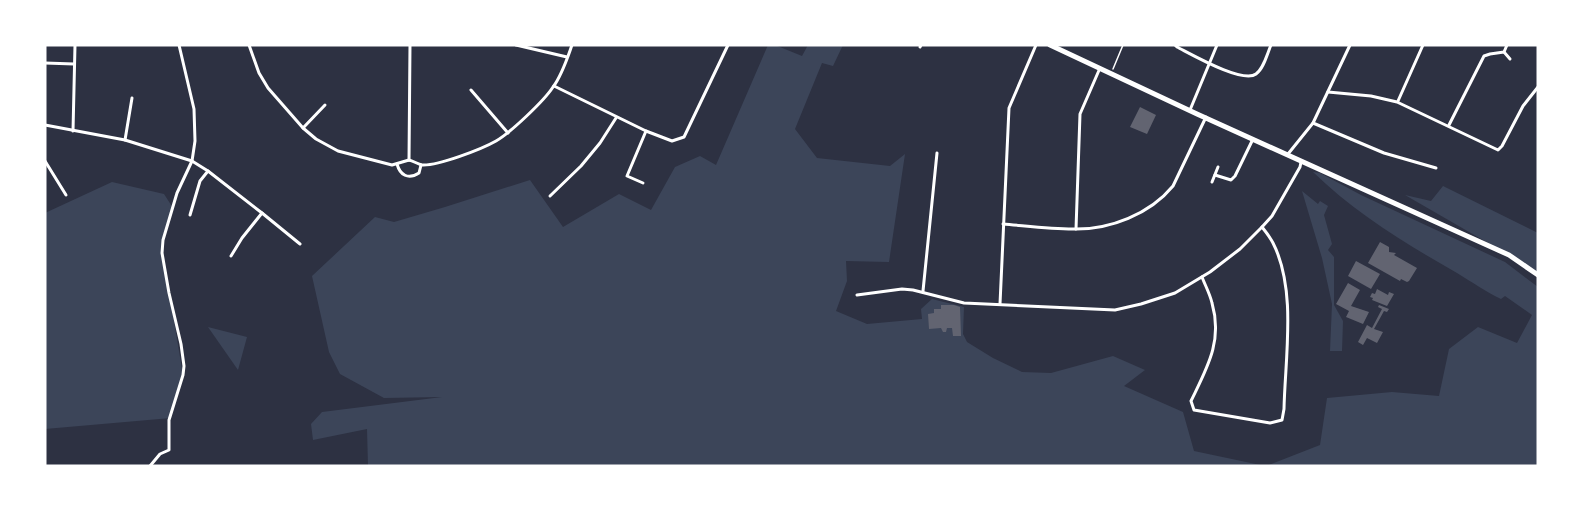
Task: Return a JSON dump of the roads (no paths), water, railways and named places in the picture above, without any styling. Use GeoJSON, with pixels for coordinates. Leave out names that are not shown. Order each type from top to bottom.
{"type":"FeatureCollection","features":[{"type":"Feature","properties":{"kind":"highway"},"geometry":{"type":"LineString","coordinates":[[1050,45],[1509,255],[1538,275]]}},
{"type":"Feature","properties":{"kind":"street"},"geometry":{"type":"LineString","coordinates":[[73,131],[75,45]]}},
{"type":"Feature","properties":{"kind":"street"},"geometry":{"type":"LineString","coordinates":[[150,466],[160,454],[169,450],[169,420],[183,375],[181,344],[162,252],[163,240],[177,193],[192,161],[195,141],[194,109],[179,45]]}},
{"type":"Feature","properties":{"kind":"street"},"geometry":{"type":"LineString","coordinates":[[249,45],[259,73],[268,88],[303,128],[316,139],[338,151],[392,165],[409,160],[421,165],[434,163],[457,157],[496,141],[508,133],[554,86],[572,45]]}},
{"type":"Feature","properties":{"kind":"street"},"geometry":{"type":"LineString","coordinates":[[409,160],[410,45]]}},
{"type":"Feature","properties":{"kind":"street"},"geometry":{"type":"LineString","coordinates":[[516,45],[567,57]]}},
{"type":"Feature","properties":{"kind":"street"},"geometry":{"type":"LineString","coordinates":[[554,86],[616,118],[672,141],[684,137],[728,45]]}},
{"type":"Feature","properties":{"kind":"street"},"geometry":{"type":"LineString","coordinates":[[1000,305],[1009,108],[1036,45]]}},
{"type":"Feature","properties":{"kind":"street"},"geometry":{"type":"LineString","coordinates":[[1175,45],[1209,63],[1249,78],[1261,69],[1271,45]]}},
{"type":"Feature","properties":{"kind":"street"},"geometry":{"type":"LineString","coordinates":[[1190,110],[1217,45]]}},
{"type":"Feature","properties":{"kind":"street"},"geometry":{"type":"LineString","coordinates":[[1288,154],[1313,123],[1350,45]]}},
{"type":"Feature","properties":{"kind":"street"},"geometry":{"type":"LineString","coordinates":[[1397,102],[1423,45]]}},
{"type":"Feature","properties":{"kind":"street"},"geometry":{"type":"LineString","coordinates":[[1504,52],[1507,45]]}},
{"type":"Feature","properties":{"kind":"street"},"geometry":{"type":"LineString","coordinates":[[1449,125],[1484,56],[1504,52]]}},
{"type":"Feature","properties":{"kind":"street"},"geometry":{"type":"LineString","coordinates":[[1504,52],[1510,58]]}},
{"type":"Feature","properties":{"kind":"street"},"geometry":{"type":"LineString","coordinates":[[45,63],[74,64]]}},
{"type":"Feature","properties":{"kind":"street"},"geometry":{"type":"LineString","coordinates":[[1076,229],[1080,114],[1100,68]]}},
{"type":"Feature","properties":{"kind":"street"},"geometry":{"type":"LineString","coordinates":[[1328,92],[1361,94],[1397,102],[1500,149],[1523,106],[1538,87]]}},
{"type":"Feature","properties":{"kind":"street"},"geometry":{"type":"LineString","coordinates":[[471,90],[508,133]]}},
{"type":"Feature","properties":{"kind":"street"},"geometry":{"type":"LineString","coordinates":[[125,140],[132,98]]}},
{"type":"Feature","properties":{"kind":"street"},"geometry":{"type":"LineString","coordinates":[[303,128],[325,105]]}},
{"type":"Feature","properties":{"kind":"street"},"geometry":{"type":"LineString","coordinates":[[1003,224],[1076,229],[1107,225],[1132,217],[1168,192],[1178,177],[1206,117]]}},
{"type":"Feature","properties":{"kind":"street"},"geometry":{"type":"LineString","coordinates":[[550,196],[581,166],[600,143],[616,118]]}},
{"type":"Feature","properties":{"kind":"street"},"geometry":{"type":"LineString","coordinates":[[1313,123],[1384,153],[1436,168]]}},
{"type":"Feature","properties":{"kind":"street"},"geometry":{"type":"LineString","coordinates":[[45,125],[125,140],[192,161],[208,171],[300,244]]}},
{"type":"Feature","properties":{"kind":"street"},"geometry":{"type":"LineString","coordinates":[[643,183],[627,176],[646,131]]}},
{"type":"Feature","properties":{"kind":"street"},"geometry":{"type":"LineString","coordinates":[[1215,175],[1231,180],[1253,139]]}},
{"type":"Feature","properties":{"kind":"street"},"geometry":{"type":"LineString","coordinates":[[923,292],[937,153]]}},
{"type":"Feature","properties":{"kind":"street"},"geometry":{"type":"LineString","coordinates":[[857,295],[902,289],[964,303],[1115,310],[1141,304],[1175,292],[1210,272],[1240,249],[1272,216],[1300,167],[1301,160]]}},
{"type":"Feature","properties":{"kind":"street"},"geometry":{"type":"LineString","coordinates":[[45,161],[66,195]]}},
{"type":"Feature","properties":{"kind":"street"},"geometry":{"type":"LineString","coordinates":[[397,164],[399,171],[410,177],[419,173],[421,165]]}},
{"type":"Feature","properties":{"kind":"street"},"geometry":{"type":"LineString","coordinates":[[1212,182],[1218,166]]}},
{"type":"Feature","properties":{"kind":"street"},"geometry":{"type":"LineString","coordinates":[[190,214],[200,181],[208,171]]}},
{"type":"Feature","properties":{"kind":"street"},"geometry":{"type":"LineString","coordinates":[[231,256],[262,213]]}},
{"type":"Feature","properties":{"kind":"street"},"geometry":{"type":"LineString","coordinates":[[1202,277],[1213,303],[1216,333],[1210,364],[1191,401],[1194,410],[1270,423],[1282,420],[1288,326],[1285,288],[1273,243],[1262,227]]}}]}
